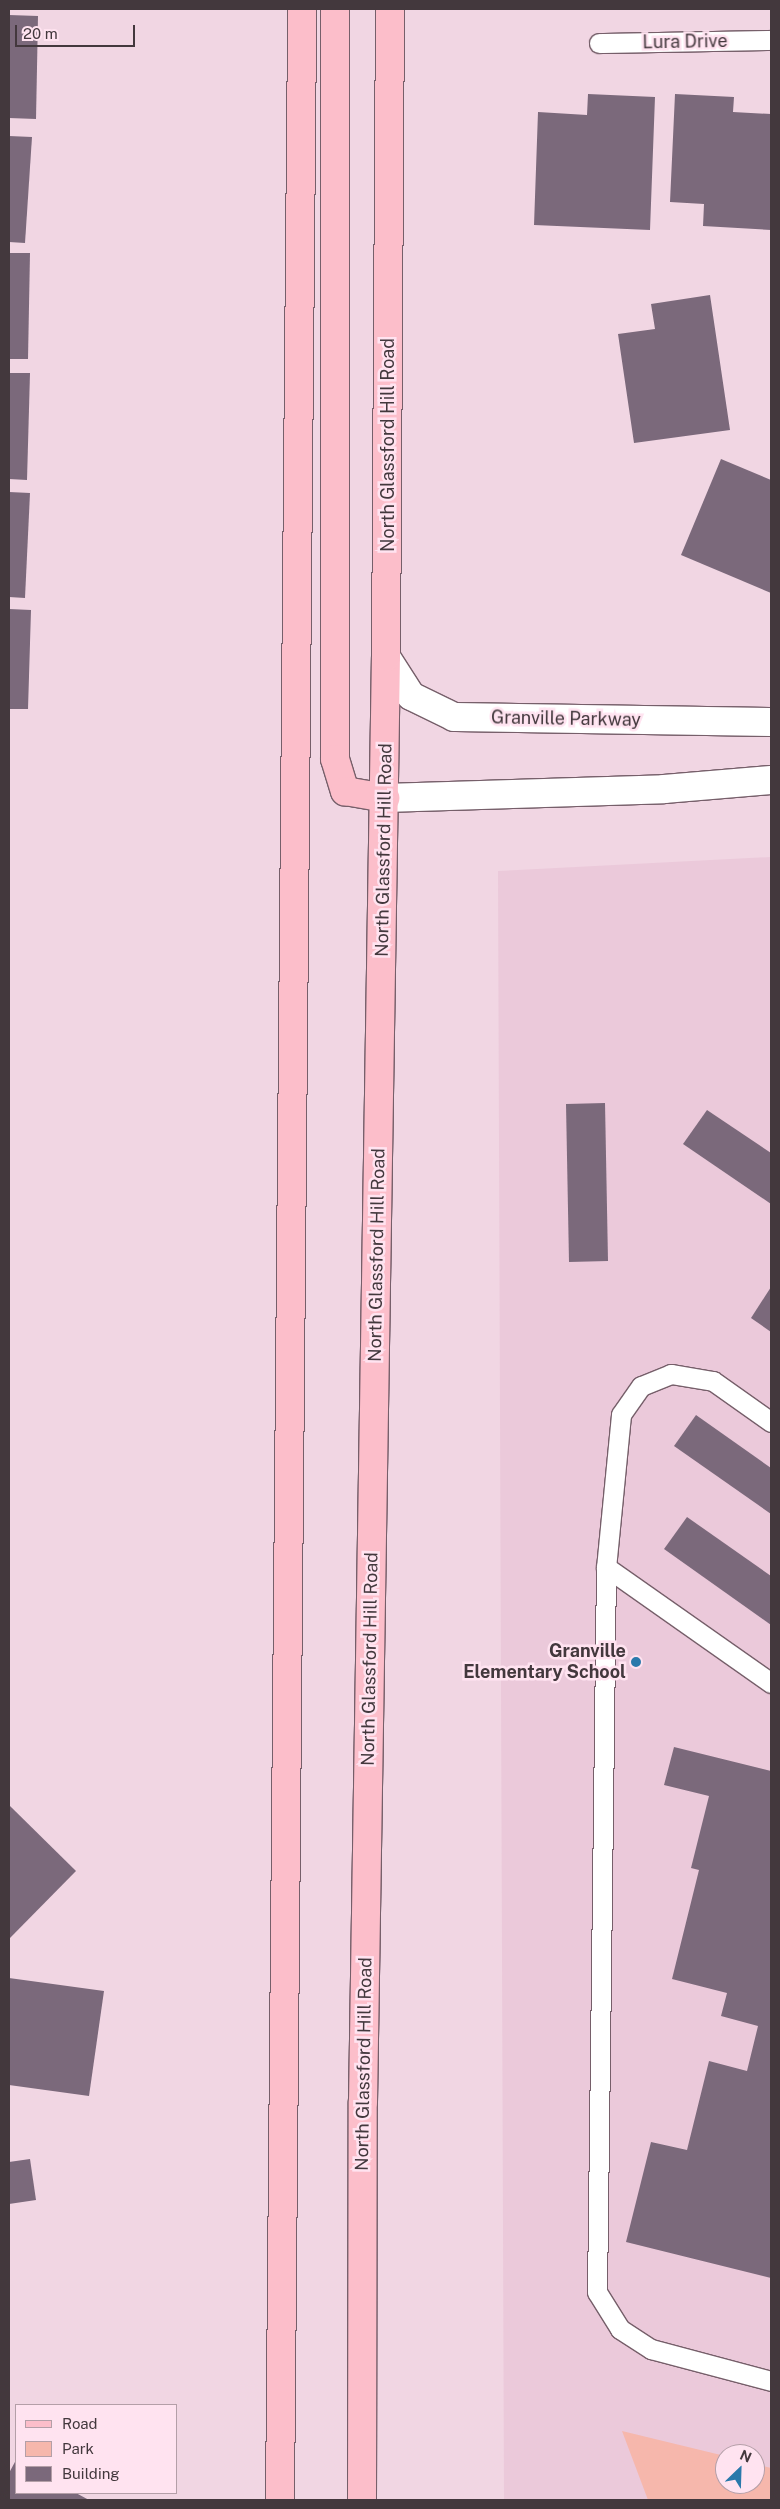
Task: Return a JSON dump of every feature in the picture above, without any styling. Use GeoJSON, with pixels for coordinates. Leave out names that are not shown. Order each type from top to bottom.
{"type":"FeatureCollection","features":[{"type":"Feature","properties":{"kind":"main road"},"geometry":{"type":"LineString","coordinates":[[280,2500],[302,9]]}},
{"type":"Feature","properties":{"kind":"main road"},"geometry":{"type":"LineString","coordinates":[[335,9],[335,759],[345,791],[385,798]]}},
{"type":"Feature","properties":{"kind":"main road","name":"North Glassford Hill Road"},"geometry":{"type":"LineString","coordinates":[[362,2500],[363,2082],[385,798],[390,9]]}},
{"type":"Feature","properties":{"kind":"street","name":"Granville Parkway"},"geometry":{"type":"LineString","coordinates":[[386,657],[411,696],[454,716],[771,722]]}},
{"type":"Feature","properties":{"kind":"street"},"geometry":{"type":"LineString","coordinates":[[385,798],[664,788],[771,780]]}},
{"type":"Feature","properties":{"kind":"lane","name":"Lura Drive"},"geometry":{"type":"LineString","coordinates":[[599,44],[771,40]]}},
{"type":"Feature","properties":{"kind":"lane"},"geometry":{"type":"LineString","coordinates":[[771,1422],[713,1381],[671,1374],[641,1386],[621,1415],[606,1567],[597,2292],[620,2329],[651,2349],[771,2381]]}},
{"type":"Feature","properties":{"kind":"lane"},"geometry":{"type":"LineString","coordinates":[[606,1567],[771,1683]]}},
{"type":"Feature","properties":{"kind":"shaded area","name":"Granville Elementary School"},"geometry":{"type":"Polygon","coordinates":[[[771,857],[771,2500],[504,2500],[498,871],[771,857]]]}},
{"type":"Feature","properties":{"kind":"green space"},"geometry":{"type":"Polygon","coordinates":[[[622,2431],[715,2454],[715,2494],[765,2494],[765,2466],[771,2468],[771,2500],[648,2500],[622,2431]]]}},
{"type":"Feature","properties":{"kind":"building"},"geometry":{"type":"Polygon","coordinates":[[[9,15],[38,16],[36,119],[9,118],[9,15]]]}},
{"type":"Feature","properties":{"kind":"building"},"geometry":{"type":"Polygon","coordinates":[[[588,94],[655,97],[650,230],[534,225],[538,112],[587,115],[588,94]]]}},
{"type":"Feature","properties":{"kind":"building"},"geometry":{"type":"Polygon","coordinates":[[[675,94],[734,97],[733,112],[771,114],[771,230],[703,226],[704,204],[670,202],[675,94]]]}},
{"type":"Feature","properties":{"kind":"building"},"geometry":{"type":"Polygon","coordinates":[[[9,136],[32,137],[25,243],[9,242],[9,136]]]}},
{"type":"Feature","properties":{"kind":"building"},"geometry":{"type":"Polygon","coordinates":[[[9,253],[30,253],[28,359],[9,359],[9,253]]]}},
{"type":"Feature","properties":{"kind":"building"},"geometry":{"type":"Polygon","coordinates":[[[710,295],[730,430],[634,443],[618,334],[655,329],[651,304],[710,295]]]}},
{"type":"Feature","properties":{"kind":"building"},"geometry":{"type":"Polygon","coordinates":[[[9,373],[30,373],[27,480],[9,479],[9,373]]]}},
{"type":"Feature","properties":{"kind":"building"},"geometry":{"type":"Polygon","coordinates":[[[721,459],[771,480],[771,593],[681,555],[721,459]]]}},
{"type":"Feature","properties":{"kind":"building"},"geometry":{"type":"Polygon","coordinates":[[[9,492],[30,493],[25,598],[9,597],[9,492]]]}},
{"type":"Feature","properties":{"kind":"building"},"geometry":{"type":"Polygon","coordinates":[[[9,609],[31,610],[28,709],[9,709],[9,609]]]}},
{"type":"Feature","properties":{"kind":"building"},"geometry":{"type":"Polygon","coordinates":[[[605,1103],[608,1261],[569,1262],[566,1104],[605,1103]]]}},
{"type":"Feature","properties":{"kind":"building"},"geometry":{"type":"Polygon","coordinates":[[[707,1110],[771,1153],[771,1204],[683,1144],[707,1110]]]}},
{"type":"Feature","properties":{"kind":"building"},"geometry":{"type":"Polygon","coordinates":[[[771,1287],[771,1332],[751,1318],[771,1287]]]}},
{"type":"Feature","properties":{"kind":"building"},"geometry":{"type":"Polygon","coordinates":[[[696,1415],[771,1468],[771,1514],[674,1446],[696,1415]]]}},
{"type":"Feature","properties":{"kind":"building"},"geometry":{"type":"Polygon","coordinates":[[[687,1517],[771,1576],[771,1625],[664,1549],[687,1517]]]}},
{"type":"Feature","properties":{"kind":"building"},"geometry":{"type":"Polygon","coordinates":[[[674,1747],[771,1771],[771,2278],[626,2242],[651,2142],[687,2150],[709,2061],[747,2071],[758,2026],[721,2016],[727,1993],[672,1979],[699,1870],[691,1868],[709,1796],[664,1785],[674,1747]]]}},
{"type":"Feature","properties":{"kind":"building"},"geometry":{"type":"Polygon","coordinates":[[[9,1805],[76,1871],[9,1939],[9,1805]]]}},
{"type":"Feature","properties":{"kind":"building"},"geometry":{"type":"Polygon","coordinates":[[[9,1978],[104,1991],[89,2096],[9,2085],[9,1978]]]}},
{"type":"Feature","properties":{"kind":"building"},"geometry":{"type":"Polygon","coordinates":[[[30,2159],[36,2200],[9,2204],[9,2162],[30,2159]]]}},
{"type":"Feature","properties":{"kind":"building"},"geometry":{"type":"Polygon","coordinates":[[[15,2462],[15,2494],[78,2494],[89,2500],[9,2500],[9,2473],[15,2462]]]}},
{"type":"Feature","properties":{"kind":"place","name":"Granville Elementary School"},"geometry":{"type":"Point","coordinates":[636,1662]}}]}
